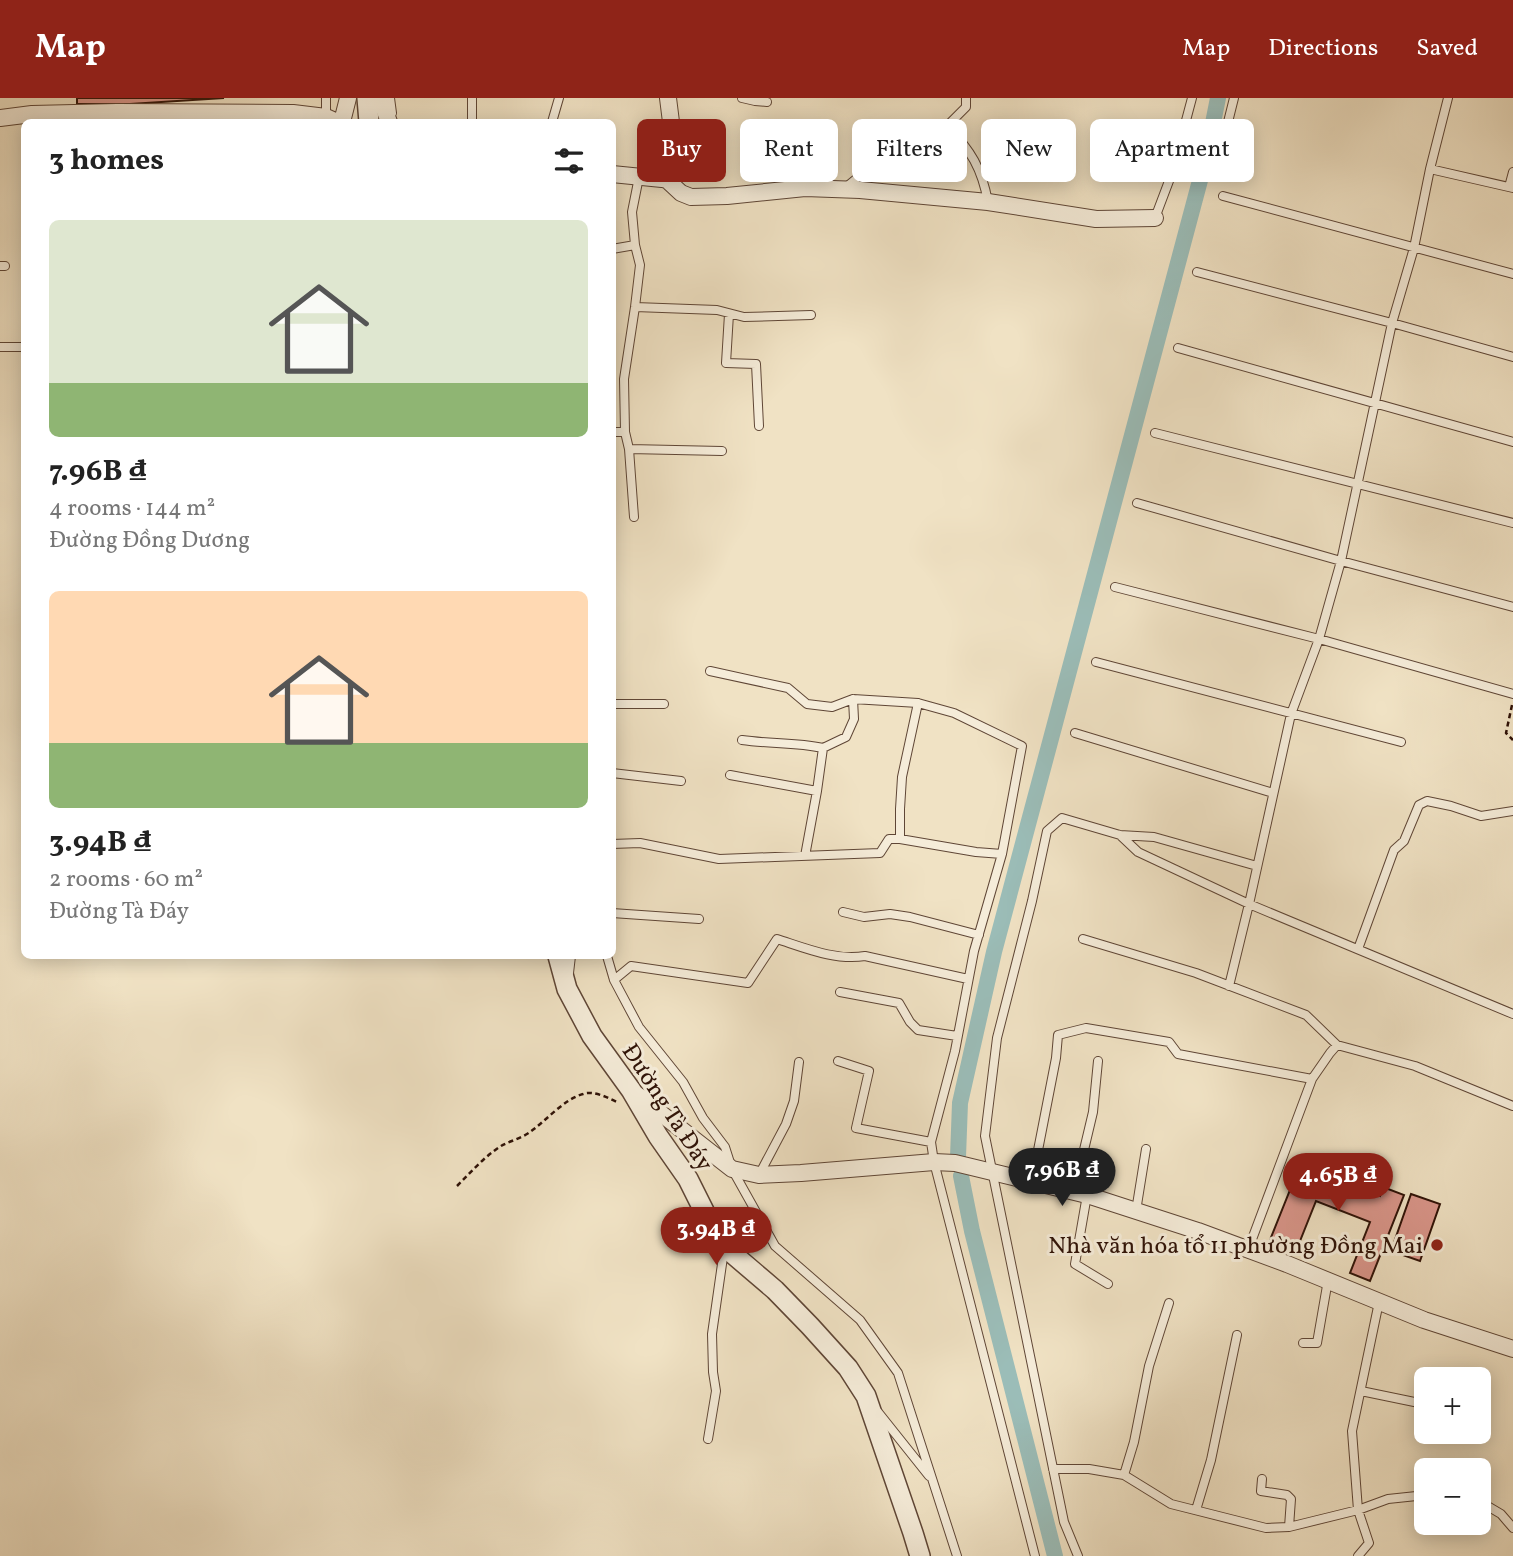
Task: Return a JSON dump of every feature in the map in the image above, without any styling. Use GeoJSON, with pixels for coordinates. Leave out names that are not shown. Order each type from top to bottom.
{"type":"FeatureCollection","features":[{"type":"Feature","properties":{"kind":"street"},"geometry":{"type":"LineString","coordinates":[[336,119],[348,98]]}},
{"type":"Feature","properties":{"kind":"street"},"geometry":{"type":"LineString","coordinates":[[367,98],[369,119]]}},
{"type":"Feature","properties":{"kind":"street"},"geometry":{"type":"LineString","coordinates":[[380,98],[390,119]]}},
{"type":"Feature","properties":{"kind":"street"},"geometry":{"type":"LineString","coordinates":[[668,98],[670,119]]}},
{"type":"Feature","properties":{"kind":"street"},"geometry":{"type":"LineString","coordinates":[[0,118],[33,114],[166,118],[300,113],[326,119]]}},
{"type":"Feature","properties":{"kind":"street"},"geometry":{"type":"LineString","coordinates":[[616,174],[637,177]]}},
{"type":"Feature","properties":{"kind":"street"},"geometry":{"type":"LineString","coordinates":[[669,182],[681,193],[691,197],[796,189],[843,190],[988,202],[1096,219],[1155,218]]}},
{"type":"Feature","properties":{"kind":"street"},"geometry":{"type":"LineString","coordinates":[[794,182],[796,189]]}},
{"type":"Feature","properties":{"kind":"street","name":"Đường Tà Đáy"},"geometry":{"type":"LineString","coordinates":[[559,959],[567,989],[592,1036],[628,1098],[688,1179],[720,1243],[775,1290],[810,1326],[848,1368],[866,1396],[920,1556]]}},
{"type":"Feature","properties":{"kind":"street"},"geometry":{"type":"LineString","coordinates":[[628,1098],[732,1169],[759,1175],[934,1162],[955,1163],[1087,1195],[1136,1211],[1328,1280],[1424,1320],[1513,1349]]}},
{"type":"Feature","properties":{"kind":"lane"},"geometry":{"type":"LineString","coordinates":[[326,98],[334,119]]}},
{"type":"Feature","properties":{"kind":"lane"},"geometry":{"type":"LineString","coordinates":[[390,98],[391,119]]}},
{"type":"Feature","properties":{"kind":"lane"},"geometry":{"type":"LineString","coordinates":[[472,98],[472,119]]}},
{"type":"Feature","properties":{"kind":"lane"},"geometry":{"type":"LineString","coordinates":[[553,119],[559,98]]}},
{"type":"Feature","properties":{"kind":"lane"},"geometry":{"type":"LineString","coordinates":[[741,98],[767,102]]}},
{"type":"Feature","properties":{"kind":"lane"},"geometry":{"type":"LineString","coordinates":[[954,119],[966,107],[966,98]]}},
{"type":"Feature","properties":{"kind":"lane"},"geometry":{"type":"LineString","coordinates":[[1155,218],[1172,173],[1192,98]]}},
{"type":"Feature","properties":{"kind":"lane"},"geometry":{"type":"LineString","coordinates":[[1229,119],[1234,98]]}},
{"type":"Feature","properties":{"kind":"lane"},"geometry":{"type":"LineString","coordinates":[[1229,986],[1290,714],[1319,639],[1341,561],[1392,323],[1414,248],[1448,98]]}},
{"type":"Feature","properties":{"kind":"lane"},"geometry":{"type":"LineString","coordinates":[[967,148],[984,181],[988,202]]}},
{"type":"Feature","properties":{"kind":"lane"},"geometry":{"type":"LineString","coordinates":[[1430,169],[1511,188],[1513,172]]}},
{"type":"Feature","properties":{"kind":"lane"},"geometry":{"type":"LineString","coordinates":[[634,517],[629,449],[625,432],[624,379],[640,265],[632,212],[638,182]]}},
{"type":"Feature","properties":{"kind":"lane"},"geometry":{"type":"LineString","coordinates":[[843,190],[853,182]]}},
{"type":"Feature","properties":{"kind":"lane"},"geometry":{"type":"LineString","coordinates":[[1223,196],[1513,274]]}},
{"type":"Feature","properties":{"kind":"lane"},"geometry":{"type":"LineString","coordinates":[[616,248],[635,245]]}},
{"type":"Feature","properties":{"kind":"lane"},"geometry":{"type":"LineString","coordinates":[[1197,272],[1513,357]]}},
{"type":"Feature","properties":{"kind":"lane"},"geometry":{"type":"LineString","coordinates":[[635,307],[717,310],[744,317],[811,315]]}},
{"type":"Feature","properties":{"kind":"lane"},"geometry":{"type":"LineString","coordinates":[[729,314],[726,363],[755,364],[759,426]]}},
{"type":"Feature","properties":{"kind":"lane"},"geometry":{"type":"LineString","coordinates":[[0,347],[21,346]]}},
{"type":"Feature","properties":{"kind":"lane"},"geometry":{"type":"LineString","coordinates":[[1178,348],[1513,442]]}},
{"type":"Feature","properties":{"kind":"lane"},"geometry":{"type":"LineString","coordinates":[[616,432],[625,432]]}},
{"type":"Feature","properties":{"kind":"lane"},"geometry":{"type":"LineString","coordinates":[[1155,433],[1513,523]]}},
{"type":"Feature","properties":{"kind":"lane"},"geometry":{"type":"LineString","coordinates":[[629,449],[722,451]]}},
{"type":"Feature","properties":{"kind":"lane"},"geometry":{"type":"LineString","coordinates":[[1137,503],[1513,607]]}},
{"type":"Feature","properties":{"kind":"lane"},"geometry":{"type":"LineString","coordinates":[[1115,587],[1319,639],[1513,696]]}},
{"type":"Feature","properties":{"kind":"lane"},"geometry":{"type":"LineString","coordinates":[[1096,662],[1401,742]]}},
{"type":"Feature","properties":{"kind":"lane"},"geometry":{"type":"LineString","coordinates":[[710,671],[788,688],[807,704],[832,707],[853,699],[918,703],[954,713],[1023,746],[1002,854],[968,979],[931,1142],[1035,1556]]}},
{"type":"Feature","properties":{"kind":"lane"},"geometry":{"type":"LineString","coordinates":[[742,740],[823,748],[846,737],[854,719],[853,699]]}},
{"type":"Feature","properties":{"kind":"lane"},"geometry":{"type":"LineString","coordinates":[[900,839],[902,777],[918,703]]}},
{"type":"Feature","properties":{"kind":"lane"},"geometry":{"type":"LineString","coordinates":[[616,704],[664,704]]}},
{"type":"Feature","properties":{"kind":"lane"},"geometry":{"type":"LineString","coordinates":[[1075,733],[1273,793]]}},
{"type":"Feature","properties":{"kind":"lane"},"geometry":{"type":"LineString","coordinates":[[805,856],[823,748]]}},
{"type":"Feature","properties":{"kind":"lane"},"geometry":{"type":"LineString","coordinates":[[616,773],[681,781]]}},
{"type":"Feature","properties":{"kind":"lane"},"geometry":{"type":"LineString","coordinates":[[730,775],[817,791]]}},
{"type":"Feature","properties":{"kind":"lane"},"geometry":{"type":"LineString","coordinates":[[1358,949],[1394,850],[1404,841],[1419,805],[1427,801],[1481,816],[1513,811]]}},
{"type":"Feature","properties":{"kind":"lane"},"geometry":{"type":"LineString","coordinates":[[1078,1556],[1064,1522],[985,1136],[997,1038],[1047,831],[1062,818],[1120,835],[1154,837],[1257,866]]}},
{"type":"Feature","properties":{"kind":"lane"},"geometry":{"type":"LineString","coordinates":[[1120,835],[1138,852],[1249,904],[1513,1014]]}},
{"type":"Feature","properties":{"kind":"lane"},"geometry":{"type":"LineString","coordinates":[[616,844],[640,843],[719,859],[880,853],[889,839],[1002,854]]}},
{"type":"Feature","properties":{"kind":"lane"},"geometry":{"type":"LineString","coordinates":[[844,912],[864,917],[890,914],[910,917],[979,935]]}},
{"type":"Feature","properties":{"kind":"lane"},"geometry":{"type":"LineString","coordinates":[[616,913],[699,919]]}},
{"type":"Feature","properties":{"kind":"lane"},"geometry":{"type":"LineString","coordinates":[[614,980],[631,966],[748,983],[777,939],[810,950],[851,958],[865,956],[968,979]]}},
{"type":"Feature","properties":{"kind":"lane"},"geometry":{"type":"LineString","coordinates":[[1083,939],[1196,973],[1306,1015],[1337,1045],[1415,1066],[1513,1106]]}},
{"type":"Feature","properties":{"kind":"lane"},"geometry":{"type":"LineString","coordinates":[[567,989],[571,959]]}},
{"type":"Feature","properties":{"kind":"lane"},"geometry":{"type":"LineString","coordinates":[[608,959],[614,980],[639,1027],[683,1082],[703,1118],[725,1147],[732,1169],[775,1245],[860,1320],[898,1373],[957,1556]]}},
{"type":"Feature","properties":{"kind":"lane"},"geometry":{"type":"LineString","coordinates":[[840,992],[899,1003],[918,1030],[957,1036]]}},
{"type":"Feature","properties":{"kind":"lane"},"geometry":{"type":"LineString","coordinates":[[1032,1181],[1058,1035],[1086,1028],[1169,1042],[1178,1054],[1312,1079]]}},
{"type":"Feature","properties":{"kind":"lane"},"geometry":{"type":"LineString","coordinates":[[1248,1250],[1312,1079],[1337,1045]]}},
{"type":"Feature","properties":{"kind":"lane"},"geometry":{"type":"LineString","coordinates":[[838,1061],[869,1071],[856,1128],[931,1142]]}},
{"type":"Feature","properties":{"kind":"lane"},"geometry":{"type":"LineString","coordinates":[[1062,1189],[1072,1153],[1083,1154],[1093,1112],[1098,1061]]}},
{"type":"Feature","properties":{"kind":"lane"},"geometry":{"type":"LineString","coordinates":[[759,1175],[786,1124],[794,1101],[799,1062]]}},
{"type":"Feature","properties":{"kind":"lane"},"geometry":{"type":"LineString","coordinates":[[1136,1211],[1146,1149]]}},
{"type":"Feature","properties":{"kind":"lane"},"geometry":{"type":"LineString","coordinates":[[1087,1195],[1075,1264],[1108,1284]]}},
{"type":"Feature","properties":{"kind":"lane"},"geometry":{"type":"LineString","coordinates":[[708,1439],[716,1391],[712,1334],[724,1247]]}},
{"type":"Feature","properties":{"kind":"lane"},"geometry":{"type":"LineString","coordinates":[[1303,1343],[1317,1343],[1328,1280]]}},
{"type":"Feature","properties":{"kind":"lane"},"geometry":{"type":"LineString","coordinates":[[1358,1556],[1369,1544],[1358,1510],[1352,1431],[1379,1301]]}},
{"type":"Feature","properties":{"kind":"lane"},"geometry":{"type":"LineString","coordinates":[[1124,1475],[1134,1442],[1149,1366],[1168,1303]]}},
{"type":"Feature","properties":{"kind":"lane"},"geometry":{"type":"LineString","coordinates":[[1196,1510],[1211,1460],[1237,1335]]}},
{"type":"Feature","properties":{"kind":"lane"},"geometry":{"type":"LineString","coordinates":[[1361,1391],[1414,1402]]}},
{"type":"Feature","properties":{"kind":"lane"},"geometry":{"type":"LineString","coordinates":[[866,1396],[933,1480]]}},
{"type":"Feature","properties":{"kind":"lane"},"geometry":{"type":"LineString","coordinates":[[1054,1469],[1089,1469],[1124,1475],[1171,1504],[1266,1528],[1289,1527],[1358,1510],[1388,1499],[1414,1496]]}},
{"type":"Feature","properties":{"kind":"lane"},"geometry":{"type":"LineString","coordinates":[[1262,1479],[1261,1491],[1287,1495],[1291,1499],[1289,1527]]}},
{"type":"Feature","properties":{"kind":"lane"},"geometry":{"type":"LineString","coordinates":[[1491,1508],[1501,1514],[1513,1528]]}},
{"type":"Feature","properties":{"kind":"path"},"geometry":{"type":"LineString","coordinates":[[1513,696],[1506,733],[1513,740]]}},
{"type":"Feature","properties":{"kind":"path"},"geometry":{"type":"LineString","coordinates":[[457,1186],[489,1154],[529,1133],[574,1098],[589,1093],[615,1101],[628,1098]]}},
{"type":"Feature","properties":{"kind":"building"},"geometry":{"type":"Polygon","coordinates":[[[77,98],[224,98],[130,104],[77,104],[77,98]]]}},
{"type":"Feature","properties":{"kind":"building"},"geometry":{"type":"Polygon","coordinates":[[[1302,1160],[1325,1169],[1323,1174],[1380,1196],[1383,1187],[1404,1195],[1370,1281],[1350,1273],[1370,1222],[1316,1201],[1298,1246],[1295,1245],[1293,1250],[1270,1240],[1302,1160]]]}},
{"type":"Feature","properties":{"kind":"building"},"geometry":{"type":"Polygon","coordinates":[[[1411,1194],[1440,1204],[1420,1261],[1391,1251],[1411,1194]]]}},
{"type":"Feature","properties":{"kind":"waterway"},"geometry":{"type":"LineString","coordinates":[[958,1157],[960,1103],[994,952],[1206,158],[1218,98]]}},
{"type":"Feature","properties":{"kind":"waterway"},"geometry":{"type":"LineString","coordinates":[[961,1176],[972,1231],[1055,1556]]}},
{"type":"Feature","properties":{"kind":"place","name":"Nhà văn hóa tổ 11 phường Đồng Mai"},"geometry":{"type":"Point","coordinates":[1437,1245]}}]}
